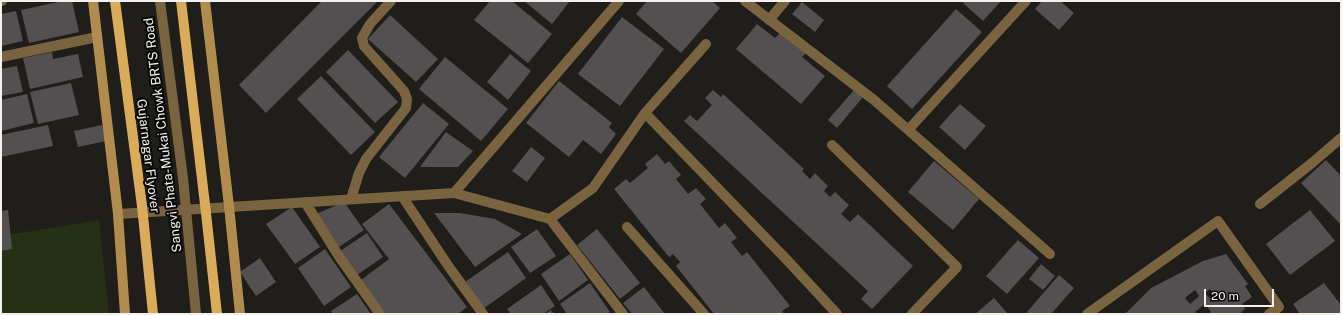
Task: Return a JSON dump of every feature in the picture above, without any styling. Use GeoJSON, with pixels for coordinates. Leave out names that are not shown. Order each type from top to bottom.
{"type":"FeatureCollection","features":[{"type":"Feature","properties":{"kind":"main road","name":"Gujarnagar Flyover"},"geometry":{"type":"LineString","coordinates":[[115,1],[142,206],[153,314]]}},
{"type":"Feature","properties":{"kind":"main road"},"geometry":{"type":"LineString","coordinates":[[181,1],[205,201],[216,314]]}},
{"type":"Feature","properties":{"kind":"street"},"geometry":{"type":"LineString","coordinates":[[93,1],[118,214],[125,314]]}},
{"type":"Feature","properties":{"kind":"street","name":"Sangvi Phata-Mukai Chowk BRTS Road"},"geometry":{"type":"LineString","coordinates":[[160,1],[183,178],[196,314]]}},
{"type":"Feature","properties":{"kind":"street"},"geometry":{"type":"LineString","coordinates":[[205,1],[240,314]]}},
{"type":"Feature","properties":{"kind":"street"},"geometry":{"type":"LineString","coordinates":[[351,199],[359,173],[366,159],[406,108],[407,99],[404,91],[364,46],[362,38],[370,24],[391,1]]}},
{"type":"Feature","properties":{"kind":"street"},"geometry":{"type":"LineString","coordinates":[[454,193],[619,1]]}},
{"type":"Feature","properties":{"kind":"street"},"geometry":{"type":"LineString","coordinates":[[745,1],[874,100],[909,129],[1050,254]]}},
{"type":"Feature","properties":{"kind":"street"},"geometry":{"type":"LineString","coordinates":[[770,20],[786,1]]}},
{"type":"Feature","properties":{"kind":"street"},"geometry":{"type":"LineString","coordinates":[[909,129],[1026,1]]}},
{"type":"Feature","properties":{"kind":"street"},"geometry":{"type":"LineString","coordinates":[[1,57],[97,37]]}},
{"type":"Feature","properties":{"kind":"street"},"geometry":{"type":"LineString","coordinates":[[550,220],[593,188],[645,113],[706,44]]}},
{"type":"Feature","properties":{"kind":"street"},"geometry":{"type":"LineString","coordinates":[[645,113],[837,314]]}},
{"type":"Feature","properties":{"kind":"street"},"geometry":{"type":"LineString","coordinates":[[1260,204],[1341,138]]}},
{"type":"Feature","properties":{"kind":"street"},"geometry":{"type":"LineString","coordinates":[[832,145],[957,267],[912,314]]}},
{"type":"Feature","properties":{"kind":"street"},"geometry":{"type":"LineString","coordinates":[[118,214],[454,193],[550,220],[623,314]]}},
{"type":"Feature","properties":{"kind":"street"},"geometry":{"type":"LineString","coordinates":[[402,196],[449,267],[483,314]]}},
{"type":"Feature","properties":{"kind":"street"},"geometry":{"type":"LineString","coordinates":[[305,202],[340,258],[380,314]]}},
{"type":"Feature","properties":{"kind":"street"},"geometry":{"type":"LineString","coordinates":[[1087,314],[1218,221],[1279,307],[1269,314]]}},
{"type":"Feature","properties":{"kind":"street"},"geometry":{"type":"LineString","coordinates":[[627,228],[704,314]]}},
{"type":"Feature","properties":{"kind":"green space"},"geometry":{"type":"Polygon","coordinates":[[[99,220],[109,314],[1,314],[1,236],[99,220]]]}},
{"type":"Feature","properties":{"kind":"building"},"geometry":{"type":"Polygon","coordinates":[[[63,1],[72,1],[79,32],[29,43],[21,10],[63,1]]]}},
{"type":"Feature","properties":{"kind":"building"},"geometry":{"type":"Polygon","coordinates":[[[322,1],[378,1],[266,113],[239,85],[322,1]]]}},
{"type":"Feature","properties":{"kind":"building"},"geometry":{"type":"Polygon","coordinates":[[[490,1],[512,1],[552,34],[528,63],[474,20],[490,1]]]}},
{"type":"Feature","properties":{"kind":"building"},"geometry":{"type":"Polygon","coordinates":[[[524,1],[570,1],[552,24],[524,1]]]}},
{"type":"Feature","properties":{"kind":"building"},"geometry":{"type":"Polygon","coordinates":[[[647,1],[712,1],[720,8],[681,53],[636,14],[647,1]]]}},
{"type":"Feature","properties":{"kind":"building"},"geometry":{"type":"Polygon","coordinates":[[[965,1],[1001,1],[983,21],[963,3],[965,1]]]}},
{"type":"Feature","properties":{"kind":"building"},"geometry":{"type":"Polygon","coordinates":[[[1042,1],[1060,1],[1074,13],[1059,30],[1035,9],[1042,1]]]}},
{"type":"Feature","properties":{"kind":"building"},"geometry":{"type":"Polygon","coordinates":[[[802,2],[824,20],[815,32],[792,14],[802,2]]]}},
{"type":"Feature","properties":{"kind":"building"},"geometry":{"type":"Polygon","coordinates":[[[956,9],[982,32],[912,109],[887,86],[956,9]]]}},
{"type":"Feature","properties":{"kind":"building"},"geometry":{"type":"Polygon","coordinates":[[[16,11],[23,41],[1,46],[1,14],[16,11]]]}},
{"type":"Feature","properties":{"kind":"building"},"geometry":{"type":"Polygon","coordinates":[[[390,15],[438,59],[416,82],[368,39],[390,15]]]}},
{"type":"Feature","properties":{"kind":"building"},"geometry":{"type":"Polygon","coordinates":[[[622,17],[664,49],[620,106],[578,74],[622,17]]]}},
{"type":"Feature","properties":{"kind":"building"},"geometry":{"type":"Polygon","coordinates":[[[757,24],[775,38],[781,32],[806,53],[802,57],[825,76],[801,104],[736,49],[757,24]]]}},
{"type":"Feature","properties":{"kind":"building"},"geometry":{"type":"Polygon","coordinates":[[[348,50],[398,102],[375,123],[326,72],[348,50]]]}},
{"type":"Feature","properties":{"kind":"building"},"geometry":{"type":"Polygon","coordinates":[[[52,52],[53,59],[78,54],[83,77],[30,89],[23,58],[52,52]]]}},
{"type":"Feature","properties":{"kind":"building"},"geometry":{"type":"Polygon","coordinates":[[[510,54],[531,71],[508,100],[487,82],[510,54]]]}},
{"type":"Feature","properties":{"kind":"building"},"geometry":{"type":"Polygon","coordinates":[[[445,57],[508,109],[481,141],[419,89],[445,57]]]}},
{"type":"Feature","properties":{"kind":"building"},"geometry":{"type":"Polygon","coordinates":[[[17,66],[23,92],[1,96],[1,69],[17,66]]]}},
{"type":"Feature","properties":{"kind":"building"},"geometry":{"type":"Polygon","coordinates":[[[321,76],[375,132],[351,155],[297,99],[321,76]]]}},
{"type":"Feature","properties":{"kind":"building"},"geometry":{"type":"Polygon","coordinates":[[[559,81],[612,123],[609,127],[616,134],[601,154],[583,140],[569,157],[526,123],[559,81]]]}},
{"type":"Feature","properties":{"kind":"building"},"geometry":{"type":"Polygon","coordinates":[[[71,83],[79,115],[38,124],[30,92],[71,83]]]}},
{"type":"Feature","properties":{"kind":"building"},"geometry":{"type":"Polygon","coordinates":[[[713,90],[721,97],[723,94],[804,169],[802,171],[810,179],[815,173],[828,186],[824,191],[830,197],[835,192],[849,205],[841,214],[850,222],[858,214],[913,266],[872,309],[861,299],[868,291],[684,121],[690,115],[697,121],[712,105],[705,98],[713,90]]]}},
{"type":"Feature","properties":{"kind":"building"},"geometry":{"type":"Polygon","coordinates":[[[854,90],[863,97],[837,128],[828,120],[854,90]]]}},
{"type":"Feature","properties":{"kind":"building"},"geometry":{"type":"Polygon","coordinates":[[[27,94],[34,123],[1,131],[1,100],[27,94]]]}},
{"type":"Feature","properties":{"kind":"building"},"geometry":{"type":"Polygon","coordinates":[[[423,103],[449,124],[405,178],[379,157],[423,103]]]}},
{"type":"Feature","properties":{"kind":"building"},"geometry":{"type":"Polygon","coordinates":[[[960,104],[986,126],[965,150],[939,127],[960,104]]]}},
{"type":"Feature","properties":{"kind":"building"},"geometry":{"type":"Polygon","coordinates":[[[48,125],[53,146],[1,157],[1,135],[48,125]]]}},
{"type":"Feature","properties":{"kind":"building"},"geometry":{"type":"Polygon","coordinates":[[[102,125],[106,141],[78,147],[74,131],[102,125]]]}},
{"type":"Feature","properties":{"kind":"building"},"geometry":{"type":"Polygon","coordinates":[[[446,132],[473,151],[458,167],[420,167],[446,132]]]}},
{"type":"Feature","properties":{"kind":"building"},"geometry":{"type":"Polygon","coordinates":[[[531,147],[545,158],[527,182],[512,171],[531,147]]]}},
{"type":"Feature","properties":{"kind":"building"},"geometry":{"type":"Polygon","coordinates":[[[657,154],[665,164],[669,161],[681,175],[676,179],[688,194],[696,188],[706,199],[700,204],[719,228],[725,223],[737,238],[731,242],[742,256],[747,252],[790,306],[782,311],[784,314],[714,314],[676,266],[680,262],[673,254],[669,257],[614,189],[626,179],[630,183],[648,168],[645,164],[657,154]]]}},
{"type":"Feature","properties":{"kind":"building"},"geometry":{"type":"Polygon","coordinates":[[[1326,160],[1341,176],[1341,225],[1301,183],[1326,160]]]}},
{"type":"Feature","properties":{"kind":"building"},"geometry":{"type":"Polygon","coordinates":[[[934,161],[979,199],[953,230],[908,192],[934,161]]]}},
{"type":"Feature","properties":{"kind":"building"},"geometry":{"type":"Polygon","coordinates":[[[344,202],[364,230],[339,247],[316,214],[344,202]]]}},
{"type":"Feature","properties":{"kind":"building"},"geometry":{"type":"Polygon","coordinates":[[[389,204],[467,307],[458,314],[386,314],[361,280],[389,259],[362,224],[389,204]]]}},
{"type":"Feature","properties":{"kind":"building"},"geometry":{"type":"Polygon","coordinates":[[[292,207],[320,247],[295,264],[266,224],[292,207]]]}},
{"type":"Feature","properties":{"kind":"building"},"geometry":{"type":"Polygon","coordinates":[[[8,210],[12,249],[1,251],[1,211],[8,210]]]}},
{"type":"Feature","properties":{"kind":"building"},"geometry":{"type":"Polygon","coordinates":[[[1310,210],[1335,241],[1290,275],[1266,244],[1310,210]]]}},
{"type":"Feature","properties":{"kind":"building"},"geometry":{"type":"Polygon","coordinates":[[[434,213],[460,213],[495,219],[522,234],[475,267],[434,213]]]}},
{"type":"Feature","properties":{"kind":"building"},"geometry":{"type":"Polygon","coordinates":[[[537,229],[556,256],[530,273],[511,247],[537,229]]]}},
{"type":"Feature","properties":{"kind":"building"},"geometry":{"type":"Polygon","coordinates":[[[597,229],[640,283],[620,299],[577,245],[597,229]]]}},
{"type":"Feature","properties":{"kind":"building"},"geometry":{"type":"Polygon","coordinates":[[[367,233],[383,257],[357,275],[340,251],[367,233]]]}},
{"type":"Feature","properties":{"kind":"building"},"geometry":{"type":"Polygon","coordinates":[[[1018,240],[1039,258],[1007,294],[986,276],[1018,240]]]}},
{"type":"Feature","properties":{"kind":"building"},"geometry":{"type":"Polygon","coordinates":[[[325,249],[351,287],[324,306],[298,268],[325,249]]]}},
{"type":"Feature","properties":{"kind":"building"},"geometry":{"type":"Polygon","coordinates":[[[508,252],[526,278],[483,309],[465,282],[508,252]]]}},
{"type":"Feature","properties":{"kind":"building"},"geometry":{"type":"Polygon","coordinates":[[[570,254],[588,280],[559,301],[541,274],[570,254]]]}},
{"type":"Feature","properties":{"kind":"building"},"geometry":{"type":"Polygon","coordinates":[[[1226,254],[1248,284],[1245,286],[1252,297],[1242,304],[1245,309],[1239,314],[1208,314],[1211,312],[1205,304],[1195,312],[1197,314],[1125,314],[1151,288],[1203,261],[1226,254]],[[1210,289],[1205,293],[1211,300],[1216,297],[1210,289]],[[1195,290],[1185,298],[1190,304],[1199,296],[1195,290]]]}},
{"type":"Feature","properties":{"kind":"building"},"geometry":{"type":"Polygon","coordinates":[[[260,258],[276,282],[256,296],[240,272],[260,258]]]}},
{"type":"Feature","properties":{"kind":"building"},"geometry":{"type":"Polygon","coordinates":[[[1041,264],[1055,276],[1043,290],[1029,279],[1041,264]]]}},
{"type":"Feature","properties":{"kind":"building"},"geometry":{"type":"Polygon","coordinates":[[[1059,275],[1074,288],[1051,314],[1029,314],[1027,312],[1059,275]]]}},
{"type":"Feature","properties":{"kind":"building"},"geometry":{"type":"Polygon","coordinates":[[[590,283],[610,312],[607,314],[567,314],[560,304],[590,283]]]}},
{"type":"Feature","properties":{"kind":"building"},"geometry":{"type":"Polygon","coordinates":[[[1324,283],[1341,305],[1341,314],[1300,314],[1293,304],[1324,283]]]}},
{"type":"Feature","properties":{"kind":"building"},"geometry":{"type":"Polygon","coordinates":[[[541,285],[555,306],[543,314],[511,314],[507,309],[541,285]]]}},
{"type":"Feature","properties":{"kind":"building"},"geometry":{"type":"Polygon","coordinates":[[[644,287],[665,314],[632,314],[623,303],[644,287]]]}},
{"type":"Feature","properties":{"kind":"building"},"geometry":{"type":"Polygon","coordinates":[[[357,294],[371,314],[333,314],[331,311],[357,294]]]}},
{"type":"Feature","properties":{"kind":"building"},"geometry":{"type":"Polygon","coordinates":[[[994,298],[1008,314],[975,314],[994,298]]]}},
{"type":"Feature","properties":{"kind":"building"},"geometry":{"type":"Polygon","coordinates":[[[551,310],[554,314],[545,314],[551,310]]]}}]}
